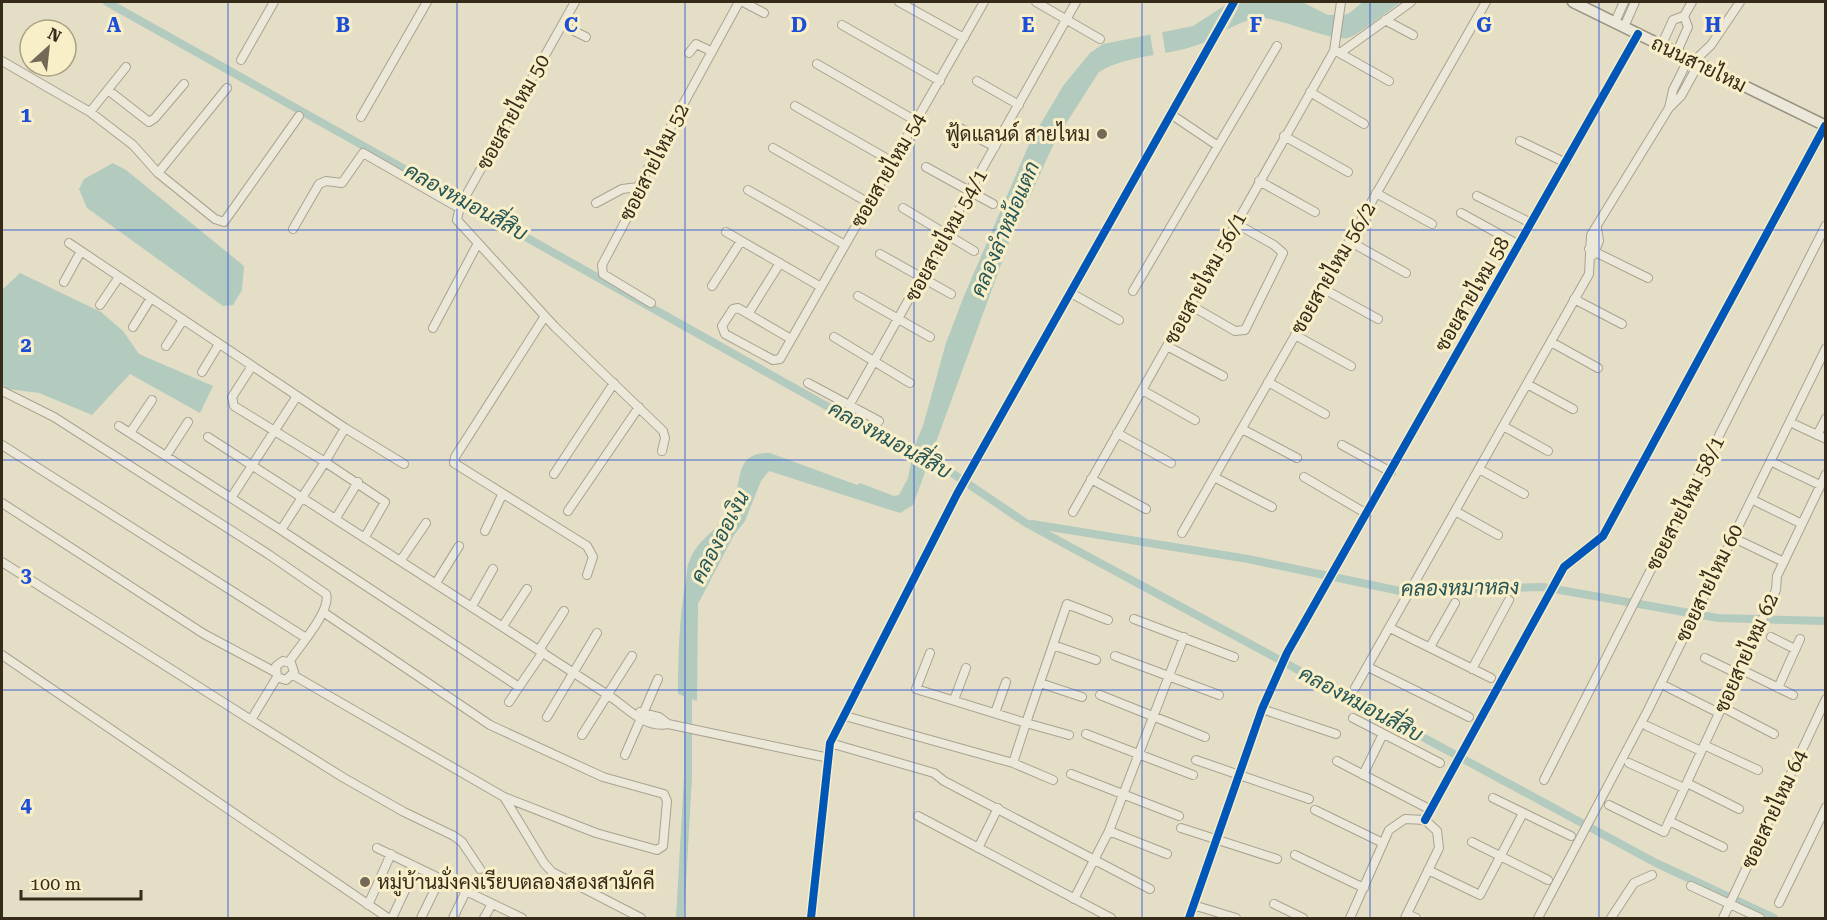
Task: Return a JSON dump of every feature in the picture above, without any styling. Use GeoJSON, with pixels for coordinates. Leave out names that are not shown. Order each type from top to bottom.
{"type":"FeatureCollection","features":[{"type":"Feature","properties":{"kind":"main road","name":"ถนนสายไหม"},"geometry":{"type":"LineString","coordinates":[[1573,2],[1825,126]]}},
{"type":"Feature","properties":{"kind":"street"},"geometry":{"type":"LineString","coordinates":[[241,60],[274,2]]}},
{"type":"Feature","properties":{"kind":"street"},"geometry":{"type":"LineString","coordinates":[[361,117],[427,2]]}},
{"type":"Feature","properties":{"kind":"street","name":"ซอยสายไหม 50"},"geometry":{"type":"LineString","coordinates":[[460,207],[575,2]]}},
{"type":"Feature","properties":{"kind":"street"},"geometry":{"type":"LineString","coordinates":[[741,2],[764,13]]}},
{"type":"Feature","properties":{"kind":"street","name":"ซอยสายไหม 52"},"geometry":{"type":"LineString","coordinates":[[651,303],[600,270],[634,203],[638,187],[711,51],[741,2]]}},
{"type":"Feature","properties":{"kind":"street"},"geometry":{"type":"LineString","coordinates":[[899,2],[964,38]]}},
{"type":"Feature","properties":{"kind":"street","name":"ซอยสายไหม 54"},"geometry":{"type":"LineString","coordinates":[[748,314],[733,309],[722,330],[777,361],[984,2]]}},
{"type":"Feature","properties":{"kind":"street"},"geometry":{"type":"LineString","coordinates":[[1036,2],[1100,39]]}},
{"type":"Feature","properties":{"kind":"street","name":"ซอยสายไหม 54/1"},"geometry":{"type":"LineString","coordinates":[[850,404],[1076,2]]}},
{"type":"Feature","properties":{"kind":"street"},"geometry":{"type":"LineString","coordinates":[[1337,49],[1341,2]]}},
{"type":"Feature","properties":{"kind":"street"},"geometry":{"type":"LineString","coordinates":[[1337,49],[1411,2]]}},
{"type":"Feature","properties":{"kind":"street","name":"ซอยสายไหม 56/2"},"geometry":{"type":"LineString","coordinates":[[1182,533],[1485,2]]}},
{"type":"Feature","properties":{"kind":"street"},"geometry":{"type":"LineString","coordinates":[[1620,24],[1624,2]]}},
{"type":"Feature","properties":{"kind":"street"},"geometry":{"type":"LineString","coordinates":[[1620,24],[1635,2]]}},
{"type":"Feature","properties":{"kind":"street"},"geometry":{"type":"LineString","coordinates":[[1662,46],[1673,20],[1684,16],[1692,2]]}},
{"type":"Feature","properties":{"kind":"street"},"geometry":{"type":"LineString","coordinates":[[1355,688],[1590,270],[1592,252],[1590,238],[1669,108],[1672,90],[1693,62],[1711,45],[1740,2]]}},
{"type":"Feature","properties":{"kind":"street"},"geometry":{"type":"LineString","coordinates":[[811,918],[830,743],[957,494],[1172,116],[1233,3]]}},
{"type":"Feature","properties":{"kind":"street"},"geometry":{"type":"LineString","coordinates":[[1676,54],[1688,27],[1684,16]]}},
{"type":"Feature","properties":{"kind":"street"},"geometry":{"type":"LineString","coordinates":[[1385,20],[1413,35]]}},
{"type":"Feature","properties":{"kind":"street"},"geometry":{"type":"LineString","coordinates":[[562,25],[586,37]]}},
{"type":"Feature","properties":{"kind":"street"},"geometry":{"type":"LineString","coordinates":[[842,25],[940,81]]}},
{"type":"Feature","properties":{"kind":"street","name":"ซอยสายไหม 58"},"geometry":{"type":"LineString","coordinates":[[1189,918],[1276,673],[1638,34]]}},
{"type":"Feature","properties":{"kind":"street"},"geometry":{"type":"LineString","coordinates":[[689,53],[696,44],[711,51]]}},
{"type":"Feature","properties":{"kind":"street"},"geometry":{"type":"LineString","coordinates":[[1133,291],[1277,46]]}},
{"type":"Feature","properties":{"kind":"street"},"geometry":{"type":"LineString","coordinates":[[1337,49],[1389,81]]}},
{"type":"Feature","properties":{"kind":"street","name":"ซอยสายไหม 56/1"},"geometry":{"type":"LineString","coordinates":[[1073,512],[1284,136],[1337,49]]}},
{"type":"Feature","properties":{"kind":"street"},"geometry":{"type":"LineString","coordinates":[[2,61],[90,112],[133,145],[158,173],[215,219],[224,222],[299,116]]}},
{"type":"Feature","properties":{"kind":"street"},"geometry":{"type":"LineString","coordinates":[[817,64],[916,121]]}},
{"type":"Feature","properties":{"kind":"street"},"geometry":{"type":"LineString","coordinates":[[90,112],[126,67]]}},
{"type":"Feature","properties":{"kind":"street"},"geometry":{"type":"LineString","coordinates":[[977,81],[1019,105]]}},
{"type":"Feature","properties":{"kind":"street"},"geometry":{"type":"LineString","coordinates":[[108,90],[149,122],[155,118],[183,84]]}},
{"type":"Feature","properties":{"kind":"street"},"geometry":{"type":"LineString","coordinates":[[158,173],[227,88]]}},
{"type":"Feature","properties":{"kind":"street"},"geometry":{"type":"LineString","coordinates":[[1310,92],[1364,124]]}},
{"type":"Feature","properties":{"kind":"street"},"geometry":{"type":"LineString","coordinates":[[795,106],[892,162]]}},
{"type":"Feature","properties":{"kind":"street"},"geometry":{"type":"LineString","coordinates":[[1172,116],[1218,146]]}},
{"type":"Feature","properties":{"kind":"street"},"geometry":{"type":"LineString","coordinates":[[952,124],[995,147]]}},
{"type":"Feature","properties":{"kind":"street"},"geometry":{"type":"LineString","coordinates":[[1425,820],[1564,567],[1603,536],[1825,126]]}},
{"type":"Feature","properties":{"kind":"street"},"geometry":{"type":"LineString","coordinates":[[1284,136],[1348,172]]}},
{"type":"Feature","properties":{"kind":"street"},"geometry":{"type":"LineString","coordinates":[[1520,141],[1566,163]]}},
{"type":"Feature","properties":{"kind":"street"},"geometry":{"type":"LineString","coordinates":[[773,148],[869,203]]}},
{"type":"Feature","properties":{"kind":"street"},"geometry":{"type":"LineString","coordinates":[[293,229],[319,184],[326,181],[342,183],[347,180],[363,153],[460,207],[457,220],[545,316],[663,431],[665,438],[662,451]]}},
{"type":"Feature","properties":{"kind":"street"},"geometry":{"type":"LineString","coordinates":[[926,167],[993,204]]}},
{"type":"Feature","properties":{"kind":"street"},"geometry":{"type":"LineString","coordinates":[[1259,181],[1315,212]]}},
{"type":"Feature","properties":{"kind":"street"},"geometry":{"type":"LineString","coordinates":[[596,203],[622,189],[638,187]]}},
{"type":"Feature","properties":{"kind":"street"},"geometry":{"type":"LineString","coordinates":[[748,190],[845,245]]}},
{"type":"Feature","properties":{"kind":"street"},"geometry":{"type":"LineString","coordinates":[[1376,193],[1432,224]]}},
{"type":"Feature","properties":{"kind":"street"},"geometry":{"type":"LineString","coordinates":[[1477,196],[1531,224]]}},
{"type":"Feature","properties":{"kind":"street"},"geometry":{"type":"LineString","coordinates":[[903,208],[974,251]]}},
{"type":"Feature","properties":{"kind":"street"},"geometry":{"type":"LineString","coordinates":[[1461,213],[1519,245]]}},
{"type":"Feature","properties":{"kind":"street"},"geometry":{"type":"LineString","coordinates":[[1190,305],[1235,331],[1245,330],[1283,254],[1275,245],[1235,224]]}},
{"type":"Feature","properties":{"kind":"street","name":"ซอยสายไหม 58/1"},"geometry":{"type":"LineString","coordinates":[[1544,780],[1826,225]]}},
{"type":"Feature","properties":{"kind":"street"},"geometry":{"type":"LineString","coordinates":[[726,232],[820,287]]}},
{"type":"Feature","properties":{"kind":"street"},"geometry":{"type":"LineString","coordinates":[[712,286],[741,241]]}},
{"type":"Feature","properties":{"kind":"street"},"geometry":{"type":"LineString","coordinates":[[1349,241],[1406,273]]}},
{"type":"Feature","properties":{"kind":"street"},"geometry":{"type":"LineString","coordinates":[[69,243],[345,428],[404,464]]}},
{"type":"Feature","properties":{"kind":"street"},"geometry":{"type":"LineString","coordinates":[[433,328],[478,243]]}},
{"type":"Feature","properties":{"kind":"street"},"geometry":{"type":"LineString","coordinates":[[64,282],[81,251]]}},
{"type":"Feature","properties":{"kind":"street"},"geometry":{"type":"LineString","coordinates":[[1592,252],[1647,278]]}},
{"type":"Feature","properties":{"kind":"street"},"geometry":{"type":"LineString","coordinates":[[880,254],[951,294]]}},
{"type":"Feature","properties":{"kind":"street"},"geometry":{"type":"LineString","coordinates":[[780,263],[748,314],[791,339]]}},
{"type":"Feature","properties":{"kind":"street"},"geometry":{"type":"LineString","coordinates":[[100,305],[119,277]]}},
{"type":"Feature","properties":{"kind":"street"},"geometry":{"type":"LineString","coordinates":[[1322,288],[1378,318]]}},
{"type":"Feature","properties":{"kind":"street"},"geometry":{"type":"LineString","coordinates":[[1071,293],[1119,320]]}},
{"type":"Feature","properties":{"kind":"street"},"geometry":{"type":"LineString","coordinates":[[858,296],[930,337]]}},
{"type":"Feature","properties":{"kind":"street"},"geometry":{"type":"LineString","coordinates":[[134,327],[151,298]]}},
{"type":"Feature","properties":{"kind":"street"},"geometry":{"type":"LineString","coordinates":[[1574,299],[1622,324]]}},
{"type":"Feature","properties":{"kind":"street"},"geometry":{"type":"LineString","coordinates":[[545,316],[455,457],[454,463],[587,546],[593,557],[587,575]]}},
{"type":"Feature","properties":{"kind":"street"},"geometry":{"type":"LineString","coordinates":[[166,346],[183,320]]}},
{"type":"Feature","properties":{"kind":"street"},"geometry":{"type":"LineString","coordinates":[[1295,335],[1351,366]]}},
{"type":"Feature","properties":{"kind":"street"},"geometry":{"type":"LineString","coordinates":[[834,337],[910,383]]}},
{"type":"Feature","properties":{"kind":"street"},"geometry":{"type":"LineString","coordinates":[[1551,342],[1598,368]]}},
{"type":"Feature","properties":{"kind":"street"},"geometry":{"type":"LineString","coordinates":[[202,372],[219,344]]}},
{"type":"Feature","properties":{"kind":"street"},"geometry":{"type":"LineString","coordinates":[[1167,346],[1223,376]]}},
{"type":"Feature","properties":{"kind":"street","name":"ซอยสายไหม 60"},"geometry":{"type":"LineString","coordinates":[[1538,918],[1699,606],[1826,348]]}},
{"type":"Feature","properties":{"kind":"street"},"geometry":{"type":"LineString","coordinates":[[252,366],[232,402],[358,482],[385,502],[365,537]]}},
{"type":"Feature","properties":{"kind":"street"},"geometry":{"type":"LineString","coordinates":[[1268,382],[1325,414]]}},
{"type":"Feature","properties":{"kind":"street"},"geometry":{"type":"LineString","coordinates":[[554,474],[614,383]]}},
{"type":"Feature","properties":{"kind":"street"},"geometry":{"type":"LineString","coordinates":[[808,383],[879,421]]}},
{"type":"Feature","properties":{"kind":"street"},"geometry":{"type":"LineString","coordinates":[[1527,384],[1573,409]]}},
{"type":"Feature","properties":{"kind":"street"},"geometry":{"type":"LineString","coordinates":[[1142,390],[1195,420]]}},
{"type":"Feature","properties":{"kind":"street"},"geometry":{"type":"LineString","coordinates":[[2,391],[54,417],[268,554],[326,594],[327,601],[323,612],[289,662]]}},
{"type":"Feature","properties":{"kind":"street"},"geometry":{"type":"LineString","coordinates":[[231,498],[297,396]]}},
{"type":"Feature","properties":{"kind":"street"},"geometry":{"type":"LineString","coordinates":[[130,433],[152,400]]}},
{"type":"Feature","properties":{"kind":"street"},"geometry":{"type":"LineString","coordinates":[[568,510],[639,407]]}},
{"type":"Feature","properties":{"kind":"street"},"geometry":{"type":"LineString","coordinates":[[1817,435],[1826,418]]}},
{"type":"Feature","properties":{"kind":"street"},"geometry":{"type":"LineString","coordinates":[[166,456],[188,422]]}},
{"type":"Feature","properties":{"kind":"street"},"geometry":{"type":"LineString","coordinates":[[119,426],[519,687]]}},
{"type":"Feature","properties":{"kind":"street"},"geometry":{"type":"LineString","coordinates":[[1503,426],[1548,451]]}},
{"type":"Feature","properties":{"kind":"street"},"geometry":{"type":"LineString","coordinates":[[1796,426],[1826,439]]}},
{"type":"Feature","properties":{"kind":"street"},"geometry":{"type":"LineString","coordinates":[[281,530],[345,428]]}},
{"type":"Feature","properties":{"kind":"street"},"geometry":{"type":"LineString","coordinates":[[1242,429],[1296,458]]}},
{"type":"Feature","properties":{"kind":"street"},"geometry":{"type":"LineString","coordinates":[[1117,434],[1171,463]]}},
{"type":"Feature","properties":{"kind":"street"},"geometry":{"type":"LineString","coordinates":[[208,437],[634,712],[643,716],[659,717],[668,724],[679,727],[829,758]]}},
{"type":"Feature","properties":{"kind":"street"},"geometry":{"type":"LineString","coordinates":[[2,445],[38,465],[306,638]]}},
{"type":"Feature","properties":{"kind":"street"},"geometry":{"type":"LineString","coordinates":[[1342,445],[1391,472]]}},
{"type":"Feature","properties":{"kind":"street"},"geometry":{"type":"LineString","coordinates":[[1776,464],[1820,485]]}},
{"type":"Feature","properties":{"kind":"street"},"geometry":{"type":"LineString","coordinates":[[1479,469],[1524,494]]}},
{"type":"Feature","properties":{"kind":"street","name":"ซอยสายไหม 62"},"geometry":{"type":"LineString","coordinates":[[1609,805],[1664,832],[1776,590],[1777,576],[1826,474]]}},
{"type":"Feature","properties":{"kind":"street"},"geometry":{"type":"LineString","coordinates":[[1214,477],[1272,507]]}},
{"type":"Feature","properties":{"kind":"street"},"geometry":{"type":"LineString","coordinates":[[1304,477],[1367,513]]}},
{"type":"Feature","properties":{"kind":"street"},"geometry":{"type":"LineString","coordinates":[[1091,479],[1146,509]]}},
{"type":"Feature","properties":{"kind":"street"},"geometry":{"type":"LineString","coordinates":[[336,518],[358,482]]}},
{"type":"Feature","properties":{"kind":"street"},"geometry":{"type":"LineString","coordinates":[[485,531],[502,495]]}},
{"type":"Feature","properties":{"kind":"street"},"geometry":{"type":"LineString","coordinates":[[1757,502],[1802,524]]}},
{"type":"Feature","properties":{"kind":"street"},"geometry":{"type":"LineString","coordinates":[[2,503],[204,634],[286,680],[293,675],[294,669],[289,662]]}},
{"type":"Feature","properties":{"kind":"street"},"geometry":{"type":"LineString","coordinates":[[1455,511],[1498,535]]}},
{"type":"Feature","properties":{"kind":"street"},"geometry":{"type":"LineString","coordinates":[[401,560],[426,522]]}},
{"type":"Feature","properties":{"kind":"street"},"geometry":{"type":"LineString","coordinates":[[1738,540],[1784,562]]}},
{"type":"Feature","properties":{"kind":"street"},"geometry":{"type":"LineString","coordinates":[[436,583],[459,546]]}},
{"type":"Feature","properties":{"kind":"street"},"geometry":{"type":"LineString","coordinates":[[2,562],[364,789],[454,836],[462,842],[480,868]]}},
{"type":"Feature","properties":{"kind":"street"},"geometry":{"type":"LineString","coordinates":[[472,606],[493,569]]}},
{"type":"Feature","properties":{"kind":"street"},"geometry":{"type":"LineString","coordinates":[[503,626],[527,589]]}},
{"type":"Feature","properties":{"kind":"street"},"geometry":{"type":"LineString","coordinates":[[1472,669],[1509,600]]}},
{"type":"Feature","properties":{"kind":"street"},"geometry":{"type":"LineString","coordinates":[[1430,647],[1455,603]]}},
{"type":"Feature","properties":{"kind":"street"},"geometry":{"type":"LineString","coordinates":[[1013,763],[1067,604],[1108,620]]}},
{"type":"Feature","properties":{"kind":"street"},"geometry":{"type":"LineString","coordinates":[[509,702],[564,611]]}},
{"type":"Feature","properties":{"kind":"street"},"geometry":{"type":"LineString","coordinates":[[293,675],[504,797],[596,833],[657,850],[663,846],[667,801],[664,794],[603,777],[490,725],[323,612]]}},
{"type":"Feature","properties":{"kind":"street"},"geometry":{"type":"LineString","coordinates":[[1134,619],[1234,657]]}},
{"type":"Feature","properties":{"kind":"street"},"geometry":{"type":"LineString","coordinates":[[1390,628],[1491,678]]}},
{"type":"Feature","properties":{"kind":"street"},"geometry":{"type":"LineString","coordinates":[[548,717],[597,633]]}},
{"type":"Feature","properties":{"kind":"street"},"geometry":{"type":"LineString","coordinates":[[1074,899],[1109,831],[1184,637]]}},
{"type":"Feature","properties":{"kind":"street"},"geometry":{"type":"LineString","coordinates":[[1771,637],[1795,649]]}},
{"type":"Feature","properties":{"kind":"street"},"geometry":{"type":"LineString","coordinates":[[1778,688],[1800,639]]}},
{"type":"Feature","properties":{"kind":"street"},"geometry":{"type":"LineString","coordinates":[[1053,645],[1096,660]]}},
{"type":"Feature","properties":{"kind":"street"},"geometry":{"type":"LineString","coordinates":[[930,653],[916,689],[1069,735]]}},
{"type":"Feature","properties":{"kind":"street"},"geometry":{"type":"LineString","coordinates":[[2,655],[390,918],[416,867]]}},
{"type":"Feature","properties":{"kind":"street"},"geometry":{"type":"LineString","coordinates":[[582,735],[632,656]]}},
{"type":"Feature","properties":{"kind":"street"},"geometry":{"type":"LineString","coordinates":[[1115,656],[1219,695]]}},
{"type":"Feature","properties":{"kind":"street"},"geometry":{"type":"LineString","coordinates":[[1705,658],[1793,695]]}},
{"type":"Feature","properties":{"kind":"street"},"geometry":{"type":"LineString","coordinates":[[251,720],[280,662],[289,662]]}},
{"type":"Feature","properties":{"kind":"street"},"geometry":{"type":"LineString","coordinates":[[1368,667],[1469,717]]}},
{"type":"Feature","properties":{"kind":"street"},"geometry":{"type":"LineString","coordinates":[[954,700],[966,668]]}},
{"type":"Feature","properties":{"kind":"street"},"geometry":{"type":"LineString","coordinates":[[626,754],[658,679]]}},
{"type":"Feature","properties":{"kind":"street"},"geometry":{"type":"LineString","coordinates":[[995,713],[1006,682]]}},
{"type":"Feature","properties":{"kind":"street"},"geometry":{"type":"LineString","coordinates":[[1040,683],[1082,697]]}},
{"type":"Feature","properties":{"kind":"street"},"geometry":{"type":"LineString","coordinates":[[1667,687],[1774,734]]}},
{"type":"Feature","properties":{"kind":"street"},"geometry":{"type":"LineString","coordinates":[[1100,695],[1205,737]]}},
{"type":"Feature","properties":{"kind":"street","name":"ซอยสายไหม 64"},"geometry":{"type":"LineString","coordinates":[[1723,918],[1826,699]]}},
{"type":"Feature","properties":{"kind":"street"},"geometry":{"type":"LineString","coordinates":[[1262,709],[1336,734]]}},
{"type":"Feature","properties":{"kind":"street"},"geometry":{"type":"LineString","coordinates":[[844,716],[1013,763],[1053,780]]}},
{"type":"Feature","properties":{"kind":"street"},"geometry":{"type":"LineString","coordinates":[[1353,718],[1440,763]]}},
{"type":"Feature","properties":{"kind":"street"},"geometry":{"type":"LineString","coordinates":[[1647,726],[1758,771]]}},
{"type":"Feature","properties":{"kind":"street"},"geometry":{"type":"LineString","coordinates":[[1086,734],[1193,775]]}},
{"type":"Feature","properties":{"kind":"street"},"geometry":{"type":"LineString","coordinates":[[1363,775],[1383,734]]}},
{"type":"Feature","properties":{"kind":"street"},"geometry":{"type":"LineString","coordinates":[[830,743],[934,773],[1150,890]]}},
{"type":"Feature","properties":{"kind":"street"},"geometry":{"type":"LineString","coordinates":[[1196,760],[1308,799]]}},
{"type":"Feature","properties":{"kind":"street"},"geometry":{"type":"LineString","coordinates":[[1337,761],[1431,810]]}},
{"type":"Feature","properties":{"kind":"street"},"geometry":{"type":"LineString","coordinates":[[1629,763],[1739,809]]}},
{"type":"Feature","properties":{"kind":"street"},"geometry":{"type":"LineString","coordinates":[[1071,774],[1179,816]]}},
{"type":"Feature","properties":{"kind":"street"},"geometry":{"type":"LineString","coordinates":[[504,797],[544,863],[552,872],[641,918]]}},
{"type":"Feature","properties":{"kind":"street"},"geometry":{"type":"LineString","coordinates":[[1493,798],[1571,836]]}},
{"type":"Feature","properties":{"kind":"street"},"geometry":{"type":"LineString","coordinates":[[1779,903],[1826,807]]}},
{"type":"Feature","properties":{"kind":"street"},"geometry":{"type":"LineString","coordinates":[[978,848],[998,808]]}},
{"type":"Feature","properties":{"kind":"street"},"geometry":{"type":"LineString","coordinates":[[1315,810],[1383,843]]}},
{"type":"Feature","properties":{"kind":"street"},"geometry":{"type":"LineString","coordinates":[[1428,870],[1480,896],[1523,813]]}},
{"type":"Feature","properties":{"kind":"street"},"geometry":{"type":"LineString","coordinates":[[918,816],[1111,918]]}},
{"type":"Feature","properties":{"kind":"street"},"geometry":{"type":"LineString","coordinates":[[1350,918],[1389,830],[1406,819],[1425,820],[1437,831],[1440,848],[1406,916],[1416,918]]}},
{"type":"Feature","properties":{"kind":"street"},"geometry":{"type":"LineString","coordinates":[[1669,821],[1723,847]]}},
{"type":"Feature","properties":{"kind":"street"},"geometry":{"type":"LineString","coordinates":[[1181,828],[1277,859]]}},
{"type":"Feature","properties":{"kind":"street"},"geometry":{"type":"LineString","coordinates":[[1109,831],[1167,854]]}},
{"type":"Feature","properties":{"kind":"street"},"geometry":{"type":"LineString","coordinates":[[1472,843],[1548,880]]}},
{"type":"Feature","properties":{"kind":"street"},"geometry":{"type":"LineString","coordinates":[[377,848],[520,918]]}},
{"type":"Feature","properties":{"kind":"street"},"geometry":{"type":"LineString","coordinates":[[368,905],[390,854]]}},
{"type":"Feature","properties":{"kind":"street"},"geometry":{"type":"LineString","coordinates":[[1295,855],[1364,888]]}},
{"type":"Feature","properties":{"kind":"street"},"geometry":{"type":"LineString","coordinates":[[1611,918],[1634,883],[1652,875]]}},
{"type":"Feature","properties":{"kind":"street"},"geometry":{"type":"LineString","coordinates":[[422,918],[440,879]]}},
{"type":"Feature","properties":{"kind":"street"},"geometry":{"type":"LineString","coordinates":[[1691,886],[1760,918]]}},
{"type":"Feature","properties":{"kind":"street"},"geometry":{"type":"LineString","coordinates":[[453,918],[466,891]]}},
{"type":"Feature","properties":{"kind":"street"},"geometry":{"type":"LineString","coordinates":[[484,918],[492,904]]}},
{"type":"Feature","properties":{"kind":"street"},"geometry":{"type":"LineString","coordinates":[[1274,904],[1303,918]]}},
{"type":"Feature","properties":{"kind":"street"},"geometry":{"type":"LineString","coordinates":[[1193,905],[1236,918]]}},
{"type":"Feature","properties":{"kind":"water","name":"คลองลำหม้อแตก"},"geometry":{"type":"Polygon","coordinates":[[[1245,2],[1302,2],[1328,15],[1348,14],[1363,2],[1401,2],[1348,38],[1332,37],[1273,20],[1256,18],[1192,47],[1124,61],[1099,72],[1056,139],[1010,240],[913,505],[900,513],[769,471],[761,481],[745,521],[734,535],[698,604],[697,701],[678,694],[680,626],[688,565],[699,545],[730,510],[742,467],[746,461],[759,454],[770,453],[857,485],[860,483],[894,496],[899,495],[908,478],[914,447],[923,426],[946,343],[964,296],[1030,142],[1063,86],[1090,53],[1103,44],[1193,26],[1224,6],[1245,2]]]}},
{"type":"Feature","properties":{"kind":"water"},"geometry":{"type":"Polygon","coordinates":[[[113,163],[126,170],[244,266],[242,290],[233,305],[223,306],[87,208],[79,189],[84,179],[113,163]]]}},
{"type":"Feature","properties":{"kind":"water"},"geometry":{"type":"Polygon","coordinates":[[[20,273],[101,312],[123,331],[139,354],[213,386],[200,413],[130,374],[92,415],[39,393],[8,389],[2,384],[2,290],[20,273]]]}},
{"type":"Feature","properties":{"kind":"pier"},"geometry":{"type":"Polygon","coordinates":[[[1226,3],[1238,8],[1224,35],[1207,44],[1204,43],[1226,3]]]}},
{"type":"Feature","properties":{"kind":"pier"},"geometry":{"type":"Polygon","coordinates":[[[1162,31],[1166,56],[1154,58],[1150,33],[1162,31]]]}},
{"type":"Feature","properties":{"kind":"waterway","name":"คลองหมอนสี่สิบ"},"geometry":{"type":"LineString","coordinates":[[107,2],[921,459],[952,473],[1026,523],[1656,863],[1774,918]]}},
{"type":"Feature","properties":{"kind":"waterway","name":"คลองหมาหลง"},"geometry":{"type":"LineString","coordinates":[[1032,524],[1248,559],[1400,591],[1543,587],[1718,618],[1826,621]]}},
{"type":"Feature","properties":{"kind":"waterway","name":"คลองออเงิน"},"geometry":{"type":"LineString","coordinates":[[680,918],[688,777],[688,688]]}},
{"type":"Feature","properties":{"kind":"cycle path"},"geometry":{"type":"LineString","coordinates":[[811,918],[830,743],[957,494],[1234,2]]}},
{"type":"Feature","properties":{"kind":"cycle path"},"geometry":{"type":"LineString","coordinates":[[1189,918],[1262,709],[1287,653],[1638,34]]}},
{"type":"Feature","properties":{"kind":"cycle path"},"geometry":{"type":"LineString","coordinates":[[1425,820],[1564,567],[1603,536],[1825,126]]}},
{"type":"Feature","properties":{"kind":"place","name":"ฟู้ดแลนด์ สายไหม"},"geometry":{"type":"Point","coordinates":[1102,134]}},
{"type":"Feature","properties":{"kind":"place","name":"หมู่บ้านมั่งคงเรียบตลองสองสามัคคี"},"geometry":{"type":"Point","coordinates":[365,882]}}]}
